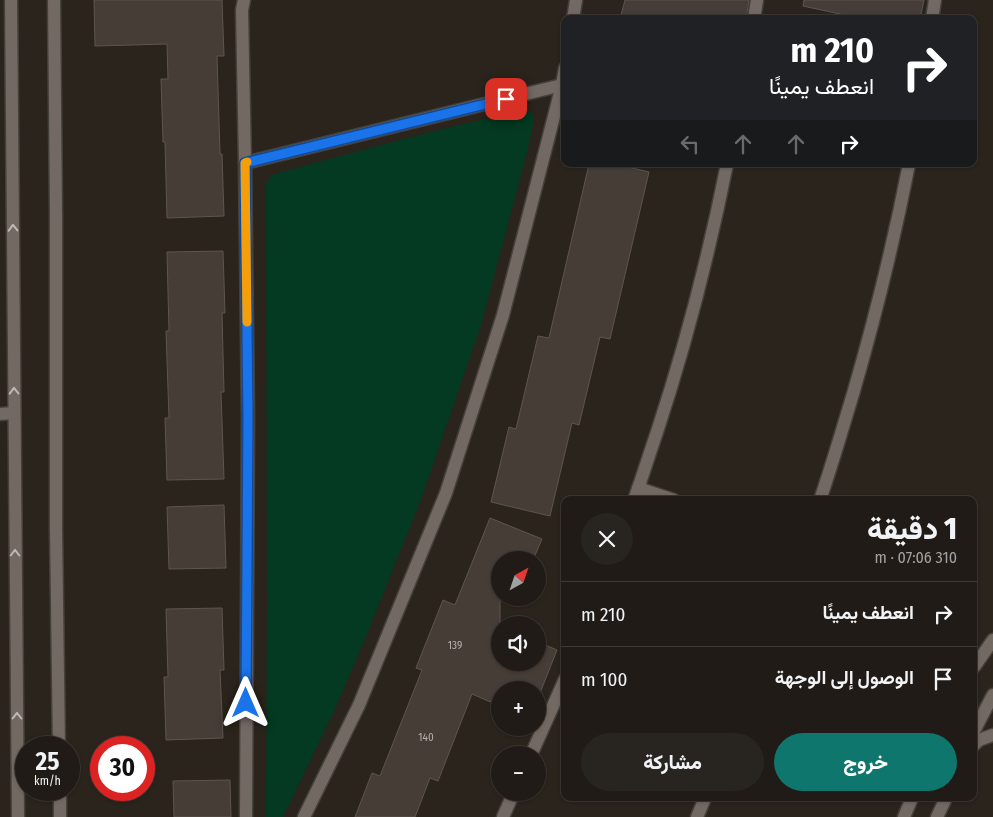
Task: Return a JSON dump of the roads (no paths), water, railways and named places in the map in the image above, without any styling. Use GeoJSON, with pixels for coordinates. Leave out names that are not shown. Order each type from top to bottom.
{"type":"FeatureCollection","features":[{"type":"Feature","properties":{"kind":"street"},"geometry":{"type":"LineString","coordinates":[[10,0],[18,817]]}},
{"type":"Feature","properties":{"kind":"street"},"geometry":{"type":"LineString","coordinates":[[54,0],[59,736]]}},
{"type":"Feature","properties":{"kind":"street"},"geometry":{"type":"LineString","coordinates":[[244,0],[242,10],[248,417],[246,817]]}},
{"type":"Feature","properties":{"kind":"street"},"geometry":{"type":"LineString","coordinates":[[574,15],[576,0]]}},
{"type":"Feature","properties":{"kind":"street"},"geometry":{"type":"LineString","coordinates":[[755,15],[758,0]]}},
{"type":"Feature","properties":{"kind":"street"},"geometry":{"type":"LineString","coordinates":[[933,15],[935,0]]}},
{"type":"Feature","properties":{"kind":"street"},"geometry":{"type":"LineString","coordinates":[[245,163],[561,85]]}},
{"type":"Feature","properties":{"kind":"street"},"geometry":{"type":"LineString","coordinates":[[304,817],[359,705],[446,493],[503,315],[561,89]]}},
{"type":"Feature","properties":{"kind":"street"},"geometry":{"type":"LineString","coordinates":[[635,496],[667,402],[695,308],[726,167]]}},
{"type":"Feature","properties":{"kind":"street"},"geometry":{"type":"LineString","coordinates":[[821,496],[869,337],[899,212],[907,167]]}},
{"type":"Feature","properties":{"kind":"street"},"geometry":{"type":"LineString","coordinates":[[0,414],[14,413]]}},
{"type":"Feature","properties":{"kind":"street"},"geometry":{"type":"LineString","coordinates":[[638,488],[662,496]]}},
{"type":"Feature","properties":{"kind":"street"},"geometry":{"type":"LineString","coordinates":[[977,663],[993,640]]}},
{"type":"Feature","properties":{"kind":"street"},"geometry":{"type":"LineString","coordinates":[[535,746],[561,688]]}},
{"type":"Feature","properties":{"kind":"street"},"geometry":{"type":"LineString","coordinates":[[977,725],[993,695]]}},
{"type":"Feature","properties":{"kind":"street"},"geometry":{"type":"LineString","coordinates":[[977,742],[993,735]]}},
{"type":"Feature","properties":{"kind":"street"},"geometry":{"type":"LineString","coordinates":[[60,801],[60,817]]}},
{"type":"Feature","properties":{"kind":"street"},"geometry":{"type":"LineString","coordinates":[[503,817],[510,801]]}},
{"type":"Feature","properties":{"kind":"street"},"geometry":{"type":"LineString","coordinates":[[697,817],[704,801]]}},
{"type":"Feature","properties":{"kind":"street"},"geometry":{"type":"LineString","coordinates":[[904,817],[911,801]]}},
{"type":"Feature","properties":{"kind":"street"},"geometry":{"type":"LineString","coordinates":[[938,817],[945,801]]}}]}
